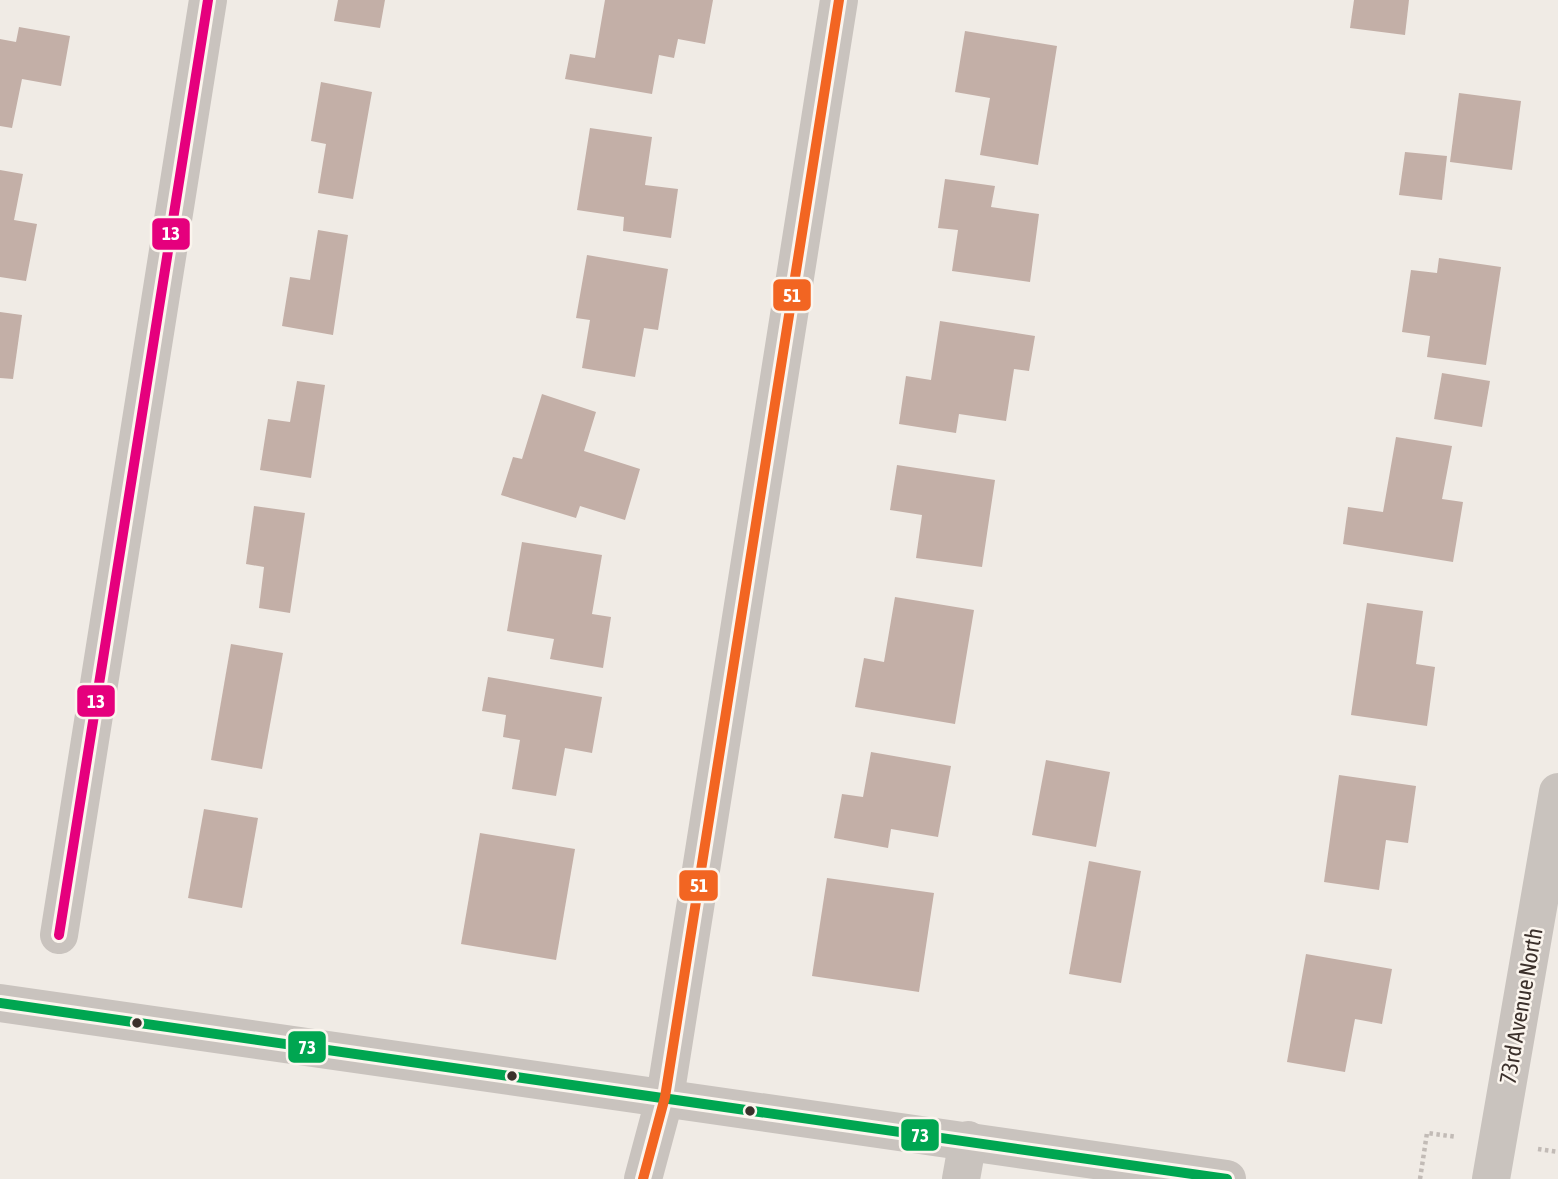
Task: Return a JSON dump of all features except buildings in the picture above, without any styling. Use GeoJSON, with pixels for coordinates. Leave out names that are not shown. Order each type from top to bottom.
{"type":"FeatureCollection","features":[{"type":"Feature","properties":{"kind":"street"},"geometry":{"type":"LineString","coordinates":[[59,935],[208,0]]}},
{"type":"Feature","properties":{"kind":"street"},"geometry":{"type":"LineString","coordinates":[[643,1179],[665,1097],[839,0]]}},
{"type":"Feature","properties":{"kind":"street","name":"73rd Avenue North"},"geometry":{"type":"LineString","coordinates":[[1491,1179],[1558,792]]}},
{"type":"Feature","properties":{"kind":"street"},"geometry":{"type":"LineString","coordinates":[[0,1003],[1227,1179]]}},
{"type":"Feature","properties":{"kind":"street"},"geometry":{"type":"LineString","coordinates":[[961,1179],[968,1140]]}},
{"type":"Feature","properties":{"kind":"transit line","name":"13"},"geometry":{"type":"LineString","coordinates":[[59,935],[208,0]]}},
{"type":"Feature","properties":{"kind":"transit line","name":"51"},"geometry":{"type":"LineString","coordinates":[[643,1179],[665,1097],[839,0]]}},
{"type":"Feature","properties":{"kind":"transit line","name":"73"},"geometry":{"type":"LineString","coordinates":[[0,1003],[1227,1179]]}}]}
